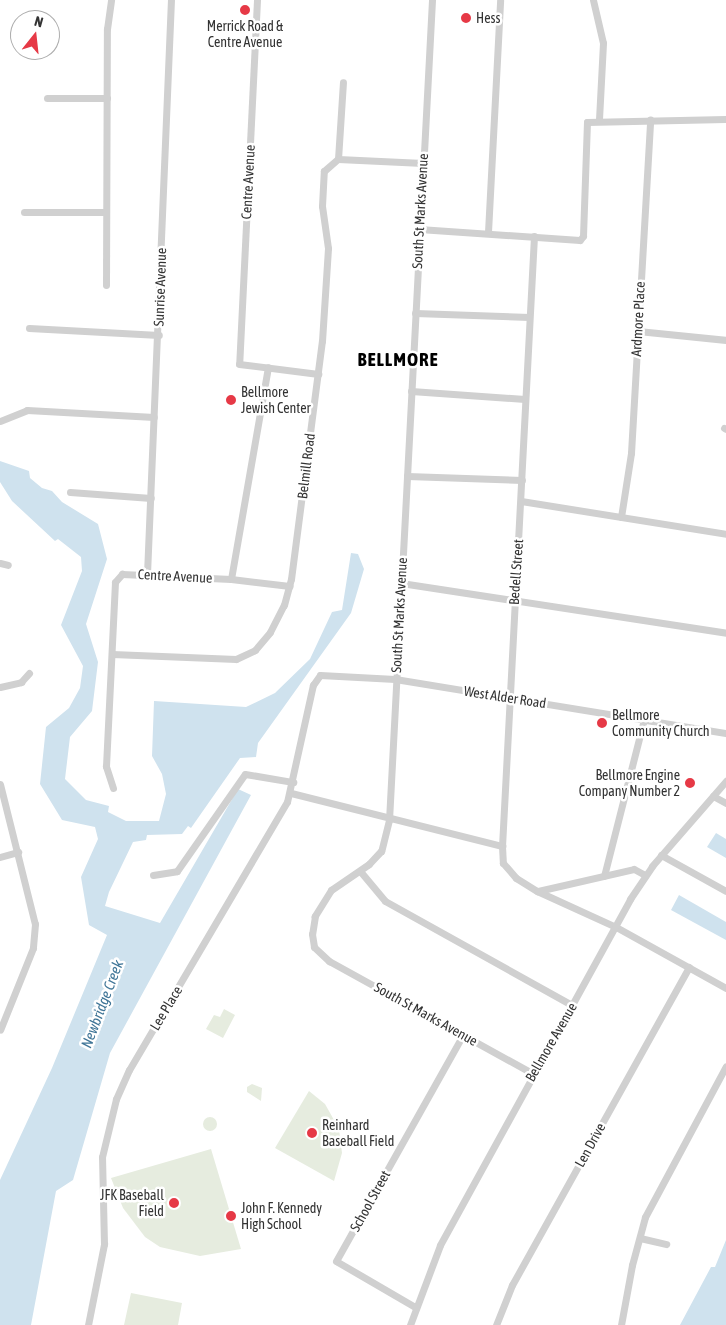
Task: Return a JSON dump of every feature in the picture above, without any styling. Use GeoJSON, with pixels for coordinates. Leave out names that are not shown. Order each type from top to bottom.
{"type":"FeatureCollection","features":[{"type":"Feature","properties":{"kind":"street"},"geometry":{"type":"LineString","coordinates":[[106,285],[107,29],[111,0]]}},
{"type":"Feature","properties":{"kind":"street","name":"Sunrise Avenue"},"geometry":{"type":"LineString","coordinates":[[147,574],[171,0]]}},
{"type":"Feature","properties":{"kind":"street","name":"Centre Avenue"},"geometry":{"type":"LineString","coordinates":[[113,788],[106,766],[115,582],[122,574],[231,579],[268,367],[239,364],[257,0]]}},
{"type":"Feature","properties":{"kind":"street","name":"South St Marks Avenue"},"geometry":{"type":"LineString","coordinates":[[432,0],[389,820],[381,851],[360,871],[338,883],[322,902],[312,927],[314,947],[329,960],[532,1073]]}},
{"type":"Feature","properties":{"kind":"street"},"geometry":{"type":"LineString","coordinates":[[488,232],[500,0]]}},
{"type":"Feature","properties":{"kind":"street"},"geometry":{"type":"LineString","coordinates":[[594,0],[602,43],[599,120]]}},
{"type":"Feature","properties":{"kind":"street"},"geometry":{"type":"LineString","coordinates":[[343,82],[338,159],[423,163]]}},
{"type":"Feature","properties":{"kind":"street"},"geometry":{"type":"LineString","coordinates":[[46,98],[107,98]]}},
{"type":"Feature","properties":{"kind":"street"},"geometry":{"type":"LineString","coordinates":[[420,229],[488,232],[580,240],[583,236],[587,122],[599,120],[726,119]]}},
{"type":"Feature","properties":{"kind":"street","name":"Ardmore Place"},"geometry":{"type":"LineString","coordinates":[[621,517],[631,453],[650,120]]}},
{"type":"Feature","properties":{"kind":"street","name":"Belmill Road"},"geometry":{"type":"LineString","coordinates":[[112,654],[228,660],[245,657],[260,645],[270,632],[290,586],[318,374],[328,248],[322,206],[323,176],[327,166],[338,159]]}},
{"type":"Feature","properties":{"kind":"street"},"geometry":{"type":"LineString","coordinates":[[24,212],[106,212]]}},
{"type":"Feature","properties":{"kind":"street","name":"Bedell Street"},"geometry":{"type":"LineString","coordinates":[[534,236],[502,846],[504,863],[508,871],[537,891],[616,927],[726,988]]}},
{"type":"Feature","properties":{"kind":"street"},"geometry":{"type":"LineString","coordinates":[[415,314],[529,317]]}},
{"type":"Feature","properties":{"kind":"street"},"geometry":{"type":"LineString","coordinates":[[29,328],[158,335]]}},
{"type":"Feature","properties":{"kind":"street"},"geometry":{"type":"LineString","coordinates":[[638,331],[726,340]]}},
{"type":"Feature","properties":{"kind":"street"},"geometry":{"type":"LineString","coordinates":[[268,367],[318,374]]}},
{"type":"Feature","properties":{"kind":"street"},"geometry":{"type":"LineString","coordinates":[[411,391],[525,399]]}},
{"type":"Feature","properties":{"kind":"street"},"geometry":{"type":"LineString","coordinates":[[0,410],[3,419],[35,410],[154,417]]}},
{"type":"Feature","properties":{"kind":"street"},"geometry":{"type":"LineString","coordinates":[[407,476],[522,480]]}},
{"type":"Feature","properties":{"kind":"street"},"geometry":{"type":"LineString","coordinates":[[70,492],[150,498]]}},
{"type":"Feature","properties":{"kind":"street"},"geometry":{"type":"LineString","coordinates":[[521,501],[726,534]]}},
{"type":"Feature","properties":{"kind":"street"},"geometry":{"type":"LineString","coordinates":[[0,563],[8,565]]}},
{"type":"Feature","properties":{"kind":"street"},"geometry":{"type":"LineString","coordinates":[[231,579],[290,586]]}},
{"type":"Feature","properties":{"kind":"street"},"geometry":{"type":"LineString","coordinates":[[401,583],[726,633]]}},
{"type":"Feature","properties":{"kind":"street"},"geometry":{"type":"LineString","coordinates":[[0,687],[21,682],[29,673]]}},
{"type":"Feature","properties":{"kind":"street","name":"West Alder Road"},"geometry":{"type":"LineString","coordinates":[[308,710],[313,685],[320,675],[395,679],[726,733]]}},
{"type":"Feature","properties":{"kind":"street","name":"Lee Place"},"geometry":{"type":"LineString","coordinates":[[88,1325],[104,1244],[102,1156],[116,1099],[129,1070],[291,793],[308,710]]}},
{"type":"Feature","properties":{"kind":"street"},"geometry":{"type":"LineString","coordinates":[[604,876],[644,719]]}},
{"type":"Feature","properties":{"kind":"street"},"geometry":{"type":"LineString","coordinates":[[153,875],[177,871],[245,774],[293,782]]}},
{"type":"Feature","properties":{"kind":"street","name":"Bellmore Avenue"},"geometry":{"type":"LineString","coordinates":[[410,1325],[415,1307],[440,1246],[532,1073],[645,875],[726,781]]}},
{"type":"Feature","properties":{"kind":"street"},"geometry":{"type":"LineString","coordinates":[[0,784],[32,905],[35,936],[0,1030]]}},
{"type":"Feature","properties":{"kind":"street"},"geometry":{"type":"LineString","coordinates":[[291,793],[389,820],[502,846]]}},
{"type":"Feature","properties":{"kind":"street"},"geometry":{"type":"LineString","coordinates":[[713,796],[726,803]]}},
{"type":"Feature","properties":{"kind":"street"},"geometry":{"type":"LineString","coordinates":[[0,856],[18,852]]}},
{"type":"Feature","properties":{"kind":"street"},"geometry":{"type":"LineString","coordinates":[[661,855],[726,891]]}},
{"type":"Feature","properties":{"kind":"street"},"geometry":{"type":"LineString","coordinates":[[537,891],[634,869],[645,875]]}},
{"type":"Feature","properties":{"kind":"street"},"geometry":{"type":"LineString","coordinates":[[360,871],[385,901],[572,1005]]}},
{"type":"Feature","properties":{"kind":"street","name":"Len Drive"},"geometry":{"type":"LineString","coordinates":[[496,1325],[512,1286],[689,967]]}},
{"type":"Feature","properties":{"kind":"street","name":"School Street"},"geometry":{"type":"LineString","coordinates":[[415,1307],[336,1261],[463,1035]]}},
{"type":"Feature","properties":{"kind":"street"},"geometry":{"type":"LineString","coordinates":[[621,1325],[640,1238],[656,1194],[726,1066]]}},
{"type":"Feature","properties":{"kind":"street"},"geometry":{"type":"LineString","coordinates":[[640,1238],[666,1244]]}},
{"type":"Feature","properties":{"kind":"shaded area"},"geometry":{"type":"Polygon","coordinates":[[[224,1009],[235,1015],[223,1038],[206,1029],[214,1015],[220,1017],[224,1009]]]}},
{"type":"Feature","properties":{"kind":"shaded area"},"geometry":{"type":"Polygon","coordinates":[[[252,1084],[262,1088],[261,1101],[247,1092],[247,1087],[252,1084]]]}},
{"type":"Feature","properties":{"kind":"shaded area","name":"Reinhard Baseball Field"},"geometry":{"type":"Polygon","coordinates":[[[309,1091],[325,1104],[339,1129],[342,1153],[334,1181],[275,1148],[309,1091]]]}},
{"type":"Feature","properties":{"kind":"shaded area"},"geometry":{"type":"Polygon","coordinates":[[[210,1117],[215,1119],[217,1124],[215,1129],[210,1131],[205,1129],[203,1124],[205,1119],[210,1117]]]}},
{"type":"Feature","properties":{"kind":"shaded area","name":"JFK Baseball Field"},"geometry":{"type":"Polygon","coordinates":[[[211,1149],[241,1249],[200,1256],[160,1247],[145,1237],[123,1208],[111,1178],[211,1149]]]}},
{"type":"Feature","properties":{"kind":"shaded area"},"geometry":{"type":"Polygon","coordinates":[[[131,1293],[182,1303],[178,1325],[124,1325],[131,1293]]]}},
{"type":"Feature","properties":{"kind":"water","name":"Newbridge Creek"},"geometry":{"type":"Polygon","coordinates":[[[0,461],[29,471],[30,478],[42,488],[52,491],[62,502],[98,524],[107,559],[86,624],[98,662],[92,711],[70,737],[65,779],[86,800],[109,806],[108,812],[126,821],[159,821],[166,794],[162,774],[152,756],[154,701],[246,707],[275,693],[310,659],[332,612],[342,610],[351,553],[358,554],[364,569],[351,613],[258,743],[256,757],[240,758],[191,828],[188,826],[182,834],[147,835],[146,840],[133,842],[109,892],[105,906],[160,923],[238,789],[251,795],[110,1053],[73,1180],[56,1191],[31,1325],[0,1325],[0,1180],[52,1068],[107,935],[89,925],[81,877],[98,839],[95,827],[62,820],[40,784],[46,727],[69,708],[80,688],[83,666],[61,625],[82,571],[81,557],[58,539],[55,541],[12,501],[0,482],[0,461]]]}},
{"type":"Feature","properties":{"kind":"water"},"geometry":{"type":"Polygon","coordinates":[[[716,833],[726,839],[726,858],[707,847],[716,833]]]}},
{"type":"Feature","properties":{"kind":"water"},"geometry":{"type":"Polygon","coordinates":[[[679,895],[726,922],[726,940],[671,910],[679,895]]]}},
{"type":"Feature","properties":{"kind":"water"},"geometry":{"type":"Polygon","coordinates":[[[726,1240],[726,1325],[680,1325],[711,1267],[715,1267],[726,1240]]]}},
{"type":"Feature","properties":{"kind":"place","name":"Merrick Road & Centre Avenue"},"geometry":{"type":"Point","coordinates":[245,10]}},
{"type":"Feature","properties":{"kind":"place","name":"Hess"},"geometry":{"type":"Point","coordinates":[466,18]}},
{"type":"Feature","properties":{"kind":"place","name":"Bellmore Jewish Center"},"geometry":{"type":"Point","coordinates":[231,400]}},
{"type":"Feature","properties":{"kind":"place","name":"Bellmore Community Church"},"geometry":{"type":"Point","coordinates":[602,723]}},
{"type":"Feature","properties":{"kind":"place","name":"Bellmore Engine Company Number 2"},"geometry":{"type":"Point","coordinates":[690,783]}},
{"type":"Feature","properties":{"kind":"place","name":"Reinhard Baseball Field"},"geometry":{"type":"Point","coordinates":[312,1133]}},
{"type":"Feature","properties":{"kind":"place","name":"JFK Baseball Field"},"geometry":{"type":"Point","coordinates":[174,1203]}},
{"type":"Feature","properties":{"kind":"place","name":"John F. Kennedy High School"},"geometry":{"type":"Point","coordinates":[231,1216]}},
{"type":"Feature","properties":{"kind":"district","name":"BELLMORE"},"geometry":{"type":"Point","coordinates":[398,360]}}]}
